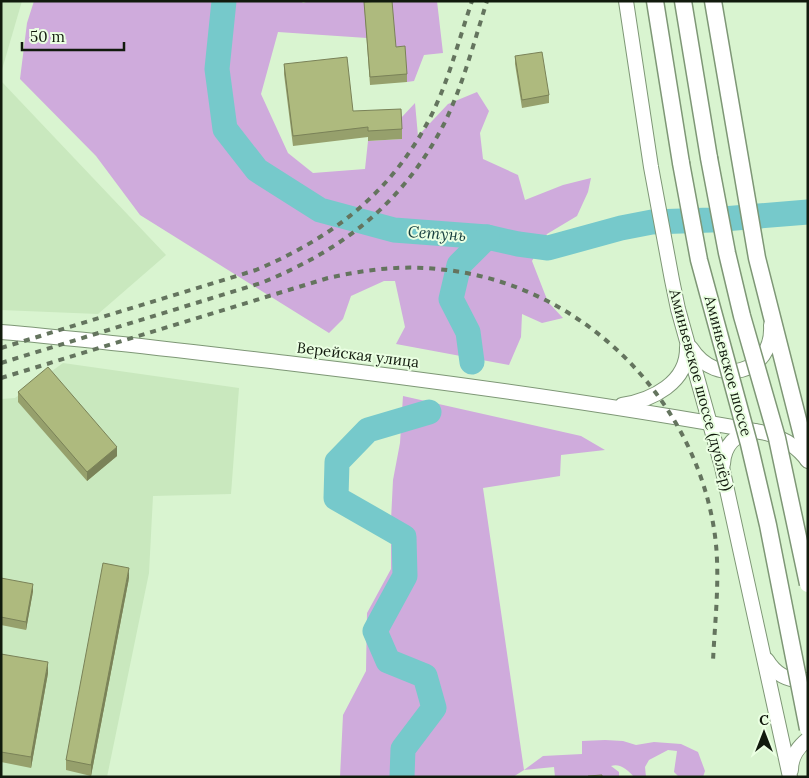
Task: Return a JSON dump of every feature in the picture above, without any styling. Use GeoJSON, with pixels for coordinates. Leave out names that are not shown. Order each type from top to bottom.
{"type":"FeatureCollection","features":[{"type":"Feature","properties":{"kind":"main road","name":"Аминьевское шоссе"},"geometry":{"type":"LineString","coordinates":[[655,1],[681,163],[700,260],[749,444],[768,526],[808,729]]}},
{"type":"Feature","properties":{"kind":"main road","name":"Аминьевское шоссе"},"geometry":{"type":"LineString","coordinates":[[682,1],[727,253],[742,316],[777,438],[808,584]]}},
{"type":"Feature","properties":{"kind":"main road"},"geometry":{"type":"LineString","coordinates":[[713,1],[738,156],[757,258],[808,460]]}},
{"type":"Feature","properties":{"kind":"street","name":"Аминьевское шоссе (дублёр)"},"geometry":{"type":"LineString","coordinates":[[626,1],[651,167],[672,280],[722,468],[791,777]]}},
{"type":"Feature","properties":{"kind":"street"},"geometry":{"type":"LineString","coordinates":[[687,341],[696,355],[708,366],[724,371],[740,371],[755,364],[766,351],[772,336],[771,319]]}},
{"type":"Feature","properties":{"kind":"street","name":"Верейская улица"},"geometry":{"type":"LineString","coordinates":[[1,332],[96,340],[377,374],[614,406],[778,436],[793,444],[808,460]]}},
{"type":"Feature","properties":{"kind":"street"},"geometry":{"type":"LineString","coordinates":[[614,406],[637,402],[653,396],[670,385],[684,364],[687,341]]}},
{"type":"Feature","properties":{"kind":"street"},"geometry":{"type":"LineString","coordinates":[[722,468],[724,455],[732,441],[744,434],[757,431]]}},
{"type":"Feature","properties":{"kind":"street"},"geometry":{"type":"LineString","coordinates":[[764,655],[776,672],[786,678],[801,681],[808,680]]}},
{"type":"Feature","properties":{"kind":"street"},"geometry":{"type":"LineString","coordinates":[[791,777],[791,763],[797,749],[808,739]]}},
{"type":"Feature","properties":{"kind":"shaded area"},"geometry":{"type":"Polygon","coordinates":[[[1,1],[22,1],[1,73],[1,1]]]}},
{"type":"Feature","properties":{"kind":"shaded area"},"geometry":{"type":"Polygon","coordinates":[[[34,1],[301,1],[303,3],[309,1],[437,1],[443,53],[424,55],[414,81],[407,82],[405,54],[396,55],[365,11],[367,38],[278,32],[261,94],[288,153],[313,173],[365,169],[368,141],[402,139],[401,118],[415,103],[418,136],[448,104],[477,92],[489,111],[480,133],[483,159],[518,175],[525,200],[563,185],[591,178],[588,192],[577,216],[547,234],[532,261],[548,302],[563,318],[542,323],[522,314],[521,337],[509,365],[396,344],[405,327],[395,281],[384,281],[351,296],[343,319],[329,333],[140,215],[96,156],[20,79],[27,23],[34,1]]]}},
{"type":"Feature","properties":{"kind":"shaded area"},"geometry":{"type":"Polygon","coordinates":[[[1,81],[166,255],[98,314],[1,310],[1,81]]]}},
{"type":"Feature","properties":{"kind":"shaded area"},"geometry":{"type":"Polygon","coordinates":[[[63,363],[239,388],[231,494],[153,496],[149,573],[107,777],[1,777],[1,399],[15,398],[63,363]]]}},
{"type":"Feature","properties":{"kind":"shaded area"},"geometry":{"type":"Polygon","coordinates":[[[403,396],[581,436],[605,450],[561,455],[560,476],[483,488],[524,770],[513,777],[340,777],[343,715],[366,671],[367,613],[391,569],[393,480],[400,443],[403,396]]]}},
{"type":"Feature","properties":{"kind":"shaded area"},"geometry":{"type":"Polygon","coordinates":[[[605,740],[623,741],[636,745],[654,742],[681,744],[698,752],[705,771],[703,777],[679,777],[674,772],[677,751],[668,750],[649,760],[645,767],[646,777],[634,777],[618,765],[611,766],[619,772],[619,777],[555,777],[554,767],[524,770],[543,756],[582,754],[582,741],[605,740]]]}},
{"type":"Feature","properties":{"kind":"building"},"geometry":{"type":"Polygon","coordinates":[[[392,1],[396,47],[405,46],[407,74],[370,77],[364,2],[392,1]]]}},
{"type":"Feature","properties":{"kind":"building"},"geometry":{"type":"Polygon","coordinates":[[[542,52],[549,95],[522,100],[515,56],[542,52]]]}},
{"type":"Feature","properties":{"kind":"building"},"geometry":{"type":"Polygon","coordinates":[[[347,57],[353,111],[401,109],[402,129],[368,131],[368,127],[293,136],[284,64],[347,57]]]}},
{"type":"Feature","properties":{"kind":"building"},"geometry":{"type":"Polygon","coordinates":[[[48,367],[117,447],[87,472],[18,392],[48,367]]]}},
{"type":"Feature","properties":{"kind":"building"},"geometry":{"type":"Polygon","coordinates":[[[103,563],[129,568],[91,765],[66,760],[103,563]]]}},
{"type":"Feature","properties":{"kind":"building"},"geometry":{"type":"Polygon","coordinates":[[[1,578],[33,584],[26,622],[1,617],[1,578]]]}},
{"type":"Feature","properties":{"kind":"building"},"geometry":{"type":"Polygon","coordinates":[[[1,654],[48,662],[31,757],[1,752],[1,654]]]}},
{"type":"Feature","properties":{"kind":"building"},"geometry":{"type":"Polygon","coordinates":[[[602,775],[602,777],[588,777],[588,776],[602,775]]]}},
{"type":"Feature","properties":{"kind":"waterway","name":"Сетунь"},"geometry":{"type":"LineString","coordinates":[[224,1],[217,69],[225,129],[257,170],[320,210],[394,230],[487,237],[548,248],[621,228],[652,222],[711,220],[808,212]]}},
{"type":"Feature","properties":{"kind":"waterway"},"geometry":{"type":"LineString","coordinates":[[472,362],[468,332],[451,299],[459,265],[487,237]]}},
{"type":"Feature","properties":{"kind":"waterway"},"geometry":{"type":"LineString","coordinates":[[402,777],[403,749],[434,708],[425,676],[388,661],[375,631],[405,576],[404,537],[336,498],[337,462],[368,430],[429,412]]}},
{"type":"Feature","properties":{"kind":"railway"},"geometry":{"type":"LineString","coordinates":[[1,348],[256,270],[311,243],[335,227],[379,189],[415,143],[431,116],[443,88],[472,1]]}},
{"type":"Feature","properties":{"kind":"railway"},"geometry":{"type":"LineString","coordinates":[[1,363],[261,283],[291,270],[344,239],[368,221],[390,200],[410,178],[428,152],[444,124],[457,94],[487,1]]}},
{"type":"Feature","properties":{"kind":"railway"},"geometry":{"type":"LineString","coordinates":[[1,378],[328,278],[355,273],[396,268],[437,269],[488,278],[536,295],[580,320],[619,352],[653,390],[681,432],[701,479],[714,529],[717,578],[713,661]]}}]}
